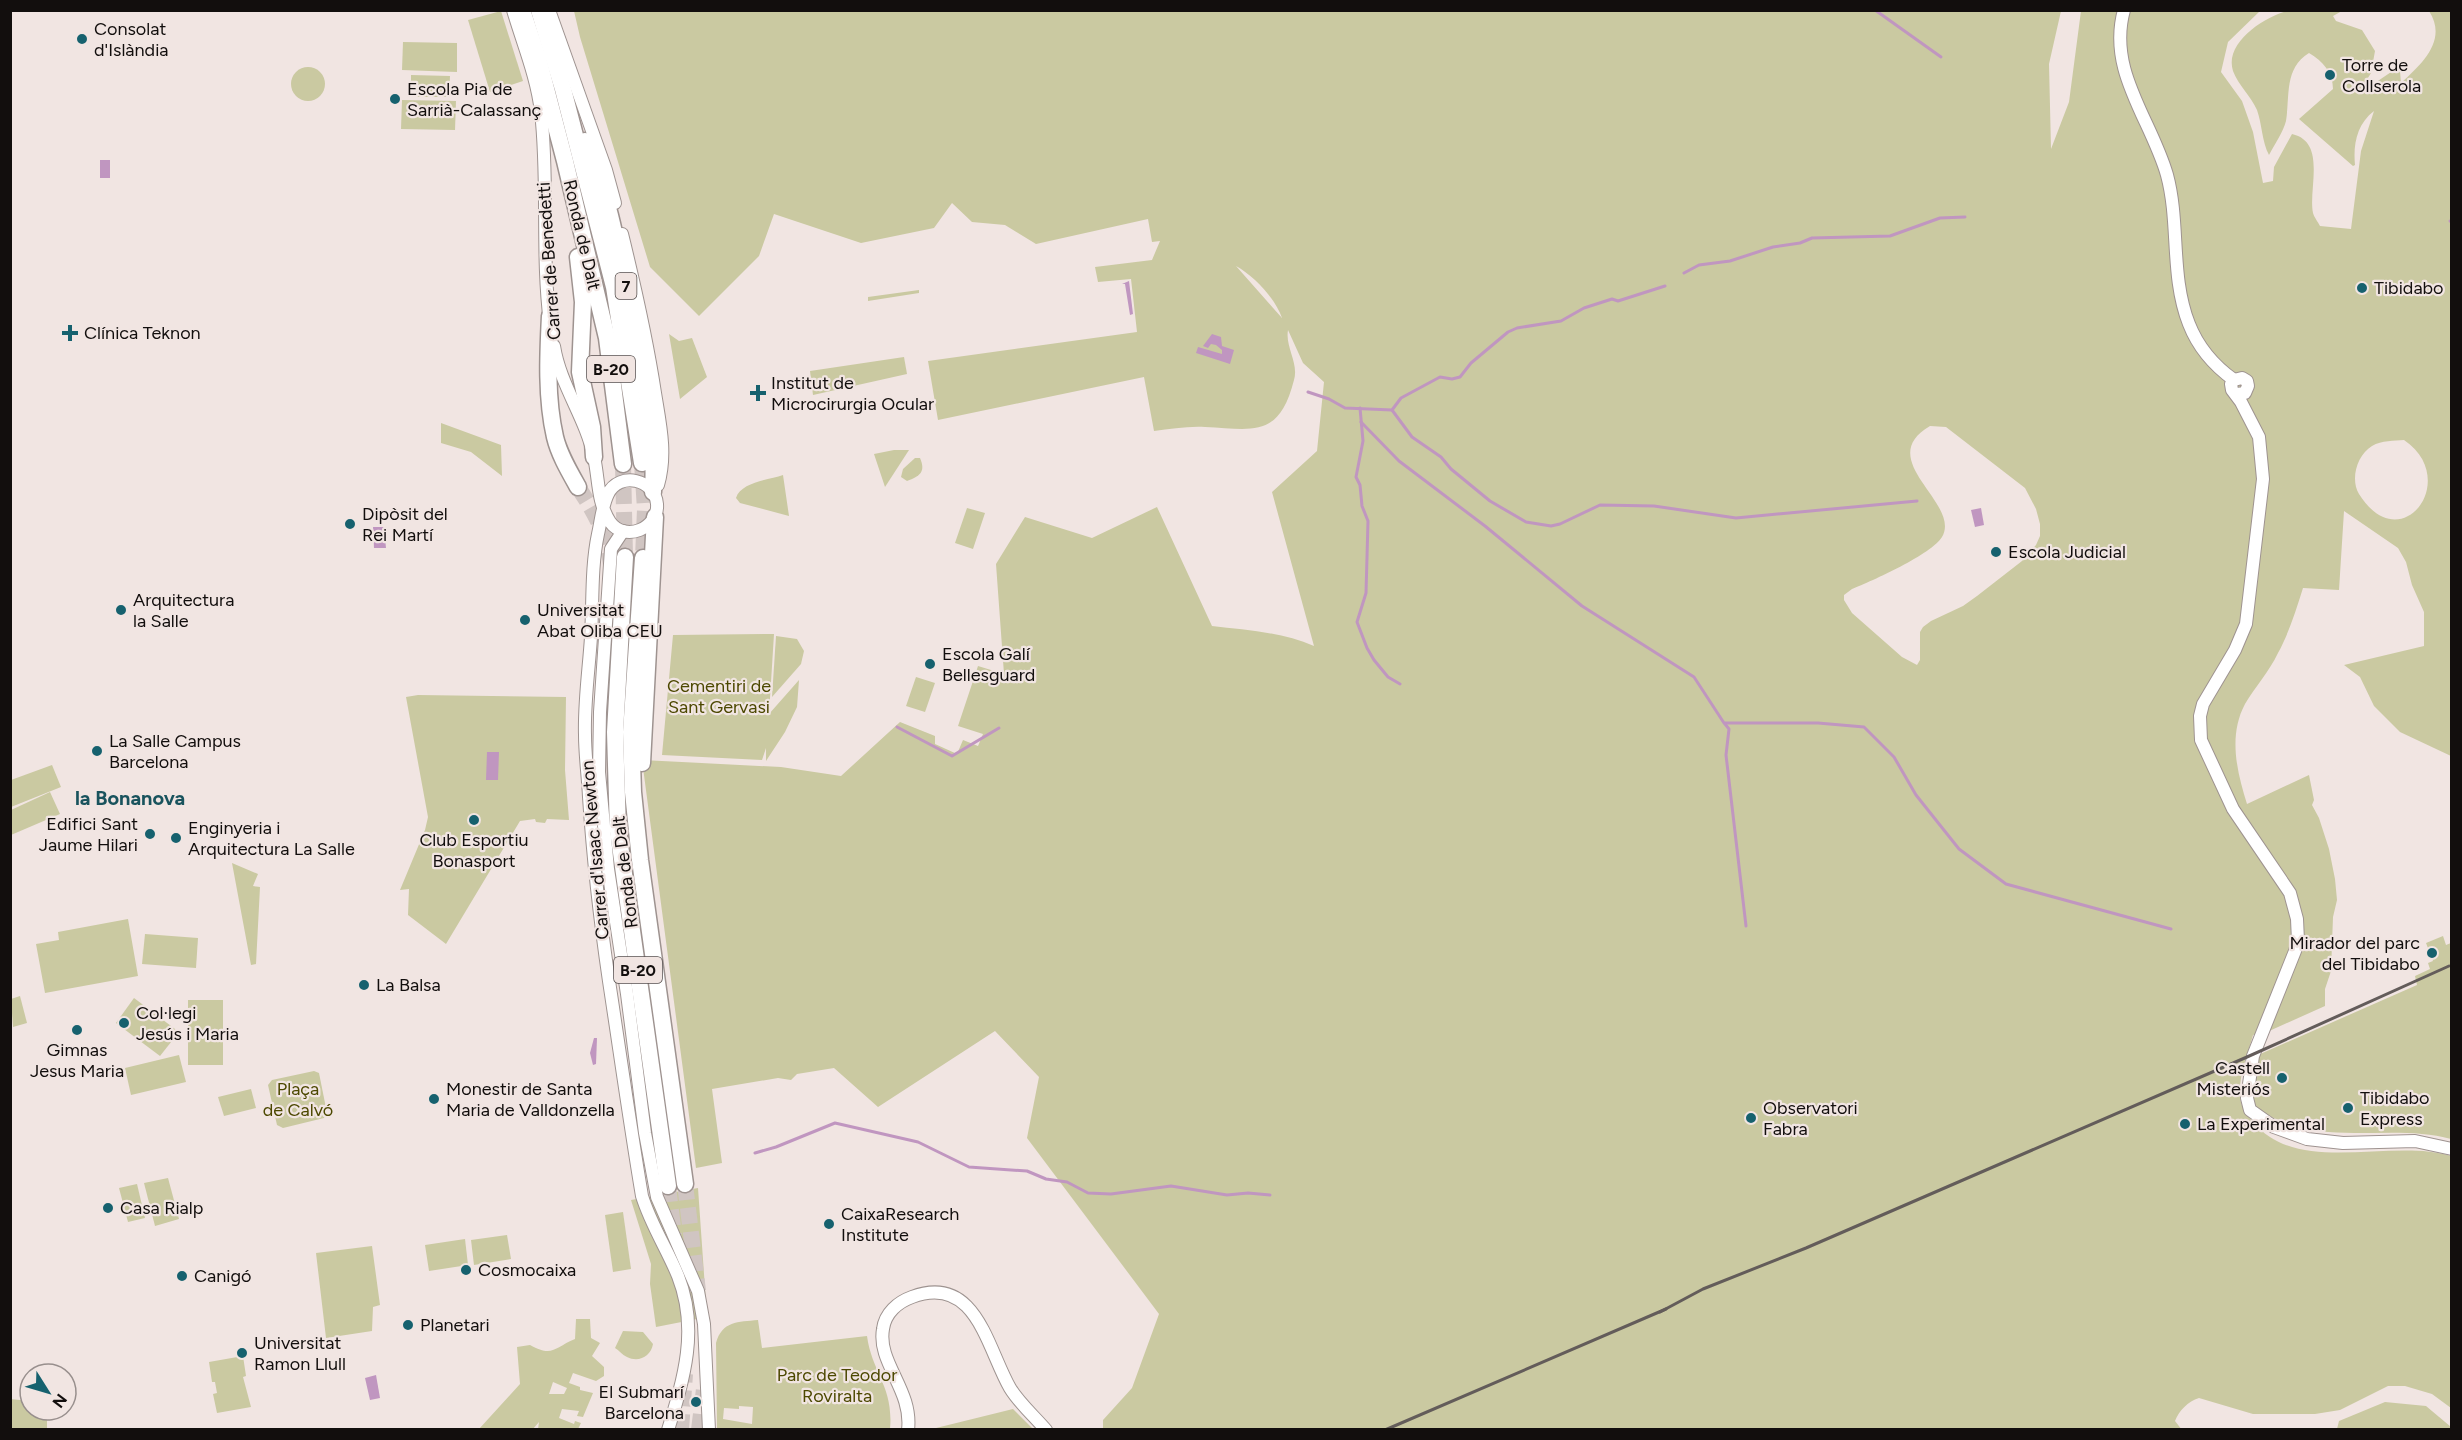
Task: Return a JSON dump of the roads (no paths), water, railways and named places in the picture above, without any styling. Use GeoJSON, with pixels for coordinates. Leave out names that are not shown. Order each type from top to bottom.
{"type":"FeatureCollection","features":[{"type":"Feature","properties":{"kind":"highway","name":"Ronda de Dalt"},"geometry":{"type":"LineString","coordinates":[[522,10],[538,58],[565,161],[607,338],[623,464]]}},
{"type":"Feature","properties":{"kind":"highway","name":"Ronda de Dalt"},"geometry":{"type":"LineString","coordinates":[[539,10],[563,88],[614,287],[642,463]]}},
{"type":"Feature","properties":{"kind":"highway","name":"7"},"geometry":{"type":"LineString","coordinates":[[563,88],[599,175],[622,267],[648,406],[654,494]]}},
{"type":"Feature","properties":{"kind":"highway"},"geometry":{"type":"LineString","coordinates":[[565,161],[582,288],[580,382],[592,427],[594,457]]}},
{"type":"Feature","properties":{"kind":"highway"},"geometry":{"type":"LineString","coordinates":[[550,316],[549,373],[554,428],[563,459],[578,487]]}},
{"type":"Feature","properties":{"kind":"highway"},"geometry":{"type":"LineString","coordinates":[[640,860],[654,517]]}},
{"type":"Feature","properties":{"kind":"highway","name":"Ronda de Dalt"},"geometry":{"type":"LineString","coordinates":[[625,557],[615,732],[618,831],[668,1186]]}},
{"type":"Feature","properties":{"kind":"highway","name":"Ronda de Dalt"},"geometry":{"type":"LineString","coordinates":[[643,558],[631,732],[633,792],[640,860],[686,1184]]}},
{"type":"Feature","properties":{"kind":"highway"},"geometry":{"type":"LineString","coordinates":[[612,632],[618,683]]}},
{"type":"Feature","properties":{"kind":"street","name":"Carrer de Benedetti"},"geometry":{"type":"LineString","coordinates":[[513,10],[536,86],[541,113],[550,316],[556,360],[594,457],[597,487],[603,508]]}},
{"type":"Feature","properties":{"kind":"street"},"geometry":{"type":"LineString","coordinates":[[549,10],[606,170],[649,352],[662,441],[662,470],[654,494],[657,507],[654,517],[645,528],[638,531],[623,531],[610,522],[603,508],[608,493],[623,481],[642,482],[654,494]]}},
{"type":"Feature","properties":{"kind":"street"},"geometry":{"type":"LineString","coordinates":[[2124,10],[2120,26],[2120,55],[2127,80],[2167,176],[2182,305],[2202,349],[2218,368],[2234,380],[2231,387],[2259,437],[2264,479],[2245,630],[2203,704],[2199,728],[2201,740],[2233,809],[2290,893],[2298,931],[2295,951],[2254,1050],[2248,1087],[2248,1107],[2266,1124],[2307,1139],[2343,1143],[2415,1141],[2451,1149]]}},
{"type":"Feature","properties":{"kind":"street","name":"Carrer d'Isaac Newton"},"geometry":{"type":"LineString","coordinates":[[603,508],[597,541],[585,734],[595,886],[642,1196],[651,1222],[677,1273],[689,1314],[689,1346],[686,1366],[668,1430]]}},
{"type":"Feature","properties":{"kind":"street","name":"Carrer d'Isaac Newton"},"geometry":{"type":"LineString","coordinates":[[623,531],[611,549],[600,712],[599,772],[608,869],[645,1133],[657,1197],[698,1291],[704,1324],[709,1430]]}},
{"type":"Feature","properties":{"kind":"street"},"geometry":{"type":"LineString","coordinates":[[908,1430],[909,1409],[887,1357],[883,1329],[887,1316],[897,1305],[928,1293],[956,1297],[971,1309],[1013,1393],[1046,1430]]}},
{"type":"Feature","properties":{"kind":"waterway"},"geometry":{"type":"LineString","coordinates":[[1875,10],[1941,57]]}},
{"type":"Feature","properties":{"kind":"waterway"},"geometry":{"type":"LineString","coordinates":[[1684,273],[1699,265],[1730,261],[1773,247],[1800,243],[1812,238],[1890,236],[1940,218],[1965,217]]}},
{"type":"Feature","properties":{"kind":"waterway"},"geometry":{"type":"LineString","coordinates":[[1308,392],[1329,399],[1345,408],[1392,410],[1401,398],[1440,377],[1452,379],[1460,377],[1471,363],[1508,332],[1517,328],[1561,321],[1584,308],[1612,299],[1618,301],[1665,286]]}},
{"type":"Feature","properties":{"kind":"waterway"},"geometry":{"type":"LineString","coordinates":[[1360,408],[1363,441],[1356,477],[1360,485],[1362,506],[1368,521],[1366,593],[1357,622],[1374,660],[1388,677],[1400,684]]}},
{"type":"Feature","properties":{"kind":"waterway"},"geometry":{"type":"LineString","coordinates":[[1392,410],[1412,437],[1441,457],[1451,469],[1490,501],[1526,522],[1551,526],[1560,524],[1600,505],[1654,506],[1736,518],[1917,501]]}},
{"type":"Feature","properties":{"kind":"waterway"},"geometry":{"type":"LineString","coordinates":[[1361,422],[1399,461],[1485,526],[1582,606],[1694,677],[1724,723],[1818,723],[1864,727],[1894,757],[1916,795],[1959,849],[2006,884],[2171,929]]}},
{"type":"Feature","properties":{"kind":"waterway"},"geometry":{"type":"LineString","coordinates":[[1725,724],[1729,729],[1726,755],[1746,926]]}},
{"type":"Feature","properties":{"kind":"waterway"},"geometry":{"type":"LineString","coordinates":[[897,727],[952,756],[999,728]]}},
{"type":"Feature","properties":{"kind":"waterway"},"geometry":{"type":"LineString","coordinates":[[755,1153],[835,1123],[918,1142],[969,1167],[1027,1171],[1046,1179],[1067,1182],[1088,1193],[1111,1194],[1171,1186],[1227,1195],[1248,1193],[1270,1195]]}},
{"type":"Feature","properties":{"kind":"tunnel"},"geometry":{"type":"LineString","coordinates":[[642,463],[645,509],[643,558]]}},
{"type":"Feature","properties":{"kind":"tunnel"},"geometry":{"type":"LineString","coordinates":[[623,464],[625,557]]}},
{"type":"Feature","properties":{"kind":"tunnel"},"geometry":{"type":"LineString","coordinates":[[578,487],[599,524],[607,543],[611,565]]}},
{"type":"Feature","properties":{"kind":"tunnel"},"geometry":{"type":"LineString","coordinates":[[685,1184],[698,1291]]}},
{"type":"Feature","properties":{"kind":"tunnel"},"geometry":{"type":"LineString","coordinates":[[668,1186],[674,1235]]}},
{"type":"Feature","properties":{"kind":"tunnel"},"geometry":{"type":"LineString","coordinates":[[681,1430],[685,1374]]}},
{"type":"Feature","properties":{"kind":"tunnel"},"geometry":{"type":"LineString","coordinates":[[699,1430],[704,1389]]}},
{"type":"Feature","properties":{"kind":"railway"},"geometry":{"type":"LineString","coordinates":[[1660,1312],[1703,1289],[1806,1248],[2247,1057],[2449,966]]}},
{"type":"Feature","properties":{"kind":"railway"},"geometry":{"type":"LineString","coordinates":[[1385,1430],[1666,1309]]}},
{"type":"Feature","properties":{"kind":"place","name":"Consolat d'Islàndia"},"geometry":{"type":"Point","coordinates":[82,39]}},
{"type":"Feature","properties":{"kind":"place","name":"Torre de Collserola"},"geometry":{"type":"Point","coordinates":[2330,75]}},
{"type":"Feature","properties":{"kind":"place","name":"Escola Pia de Sarrià-Calassanç"},"geometry":{"type":"Point","coordinates":[395,99]}},
{"type":"Feature","properties":{"kind":"place","name":"Tibidabo"},"geometry":{"type":"Point","coordinates":[2362,288]}},
{"type":"Feature","properties":{"kind":"place","name":"Clínica Teknon"},"geometry":{"type":"Point","coordinates":[70,333]}},
{"type":"Feature","properties":{"kind":"place","name":"Institut de Microcirurgia Ocular"},"geometry":{"type":"Point","coordinates":[758,393]}},
{"type":"Feature","properties":{"kind":"place","name":"Dipòsit del Rei Martí"},"geometry":{"type":"Point","coordinates":[350,524]}},
{"type":"Feature","properties":{"kind":"place","name":"Escola Judicial"},"geometry":{"type":"Point","coordinates":[1996,552]}},
{"type":"Feature","properties":{"kind":"place","name":"Arquitectura la Salle"},"geometry":{"type":"Point","coordinates":[121,610]}},
{"type":"Feature","properties":{"kind":"place","name":"Universitat Abat Oliba CEU"},"geometry":{"type":"Point","coordinates":[525,620]}},
{"type":"Feature","properties":{"kind":"place","name":"Escola Galí Bellesguard"},"geometry":{"type":"Point","coordinates":[930,664]}},
{"type":"Feature","properties":{"kind":"place","name":"La Salle Campus Barcelona"},"geometry":{"type":"Point","coordinates":[97,751]}},
{"type":"Feature","properties":{"kind":"place","name":"Club Esportiu Bonasport"},"geometry":{"type":"Point","coordinates":[474,820]}},
{"type":"Feature","properties":{"kind":"place","name":"Edifici Sant Jaume Hilari"},"geometry":{"type":"Point","coordinates":[150,834]}},
{"type":"Feature","properties":{"kind":"place","name":"Enginyeria i Arquitectura La Salle"},"geometry":{"type":"Point","coordinates":[176,838]}},
{"type":"Feature","properties":{"kind":"place","name":"Mirador del parc del Tibidabo"},"geometry":{"type":"Point","coordinates":[2432,953]}},
{"type":"Feature","properties":{"kind":"place","name":"La Balsa"},"geometry":{"type":"Point","coordinates":[364,985]}},
{"type":"Feature","properties":{"kind":"place","name":"Col·legi Jesús i Maria"},"geometry":{"type":"Point","coordinates":[124,1023]}},
{"type":"Feature","properties":{"kind":"place","name":"Gimnas Jesus Maria"},"geometry":{"type":"Point","coordinates":[77,1030]}},
{"type":"Feature","properties":{"kind":"place","name":"Castell Misteriós"},"geometry":{"type":"Point","coordinates":[2282,1078]}},
{"type":"Feature","properties":{"kind":"place","name":"Monestir de Santa Maria de Valldonzella"},"geometry":{"type":"Point","coordinates":[434,1099]}},
{"type":"Feature","properties":{"kind":"place","name":"Tibidabo Express"},"geometry":{"type":"Point","coordinates":[2348,1108]}},
{"type":"Feature","properties":{"kind":"place","name":"Observatori Fabra"},"geometry":{"type":"Point","coordinates":[1751,1118]}},
{"type":"Feature","properties":{"kind":"place","name":"La Experimental"},"geometry":{"type":"Point","coordinates":[2185,1124]}},
{"type":"Feature","properties":{"kind":"place","name":"Casa Rialp"},"geometry":{"type":"Point","coordinates":[108,1208]}},
{"type":"Feature","properties":{"kind":"place","name":"CaixaResearch Institute"},"geometry":{"type":"Point","coordinates":[829,1224]}},
{"type":"Feature","properties":{"kind":"place","name":"Cosmocaixa"},"geometry":{"type":"Point","coordinates":[466,1270]}},
{"type":"Feature","properties":{"kind":"place","name":"Canigó"},"geometry":{"type":"Point","coordinates":[182,1276]}},
{"type":"Feature","properties":{"kind":"place","name":"Planetari"},"geometry":{"type":"Point","coordinates":[408,1325]}},
{"type":"Feature","properties":{"kind":"place","name":"Universitat Ramon Llull"},"geometry":{"type":"Point","coordinates":[242,1353]}},
{"type":"Feature","properties":{"kind":"place","name":"El Submarí Barcelona"},"geometry":{"type":"Point","coordinates":[696,1402]}},
{"type":"Feature","properties":{"kind":"district","name":"la Bonanova"},"geometry":{"type":"Point","coordinates":[130,798]}},
{"type":"Feature","properties":{"kind":"park label","name":"Cementiri de Sant Gervasi"},"geometry":{"type":"Point","coordinates":[719,696]}},
{"type":"Feature","properties":{"kind":"park label","name":"Plaça de Calvó"},"geometry":{"type":"Point","coordinates":[298,1099]}},
{"type":"Feature","properties":{"kind":"park label","name":"Parc de Teodor Roviralta"},"geometry":{"type":"Point","coordinates":[837,1385]}}]}
